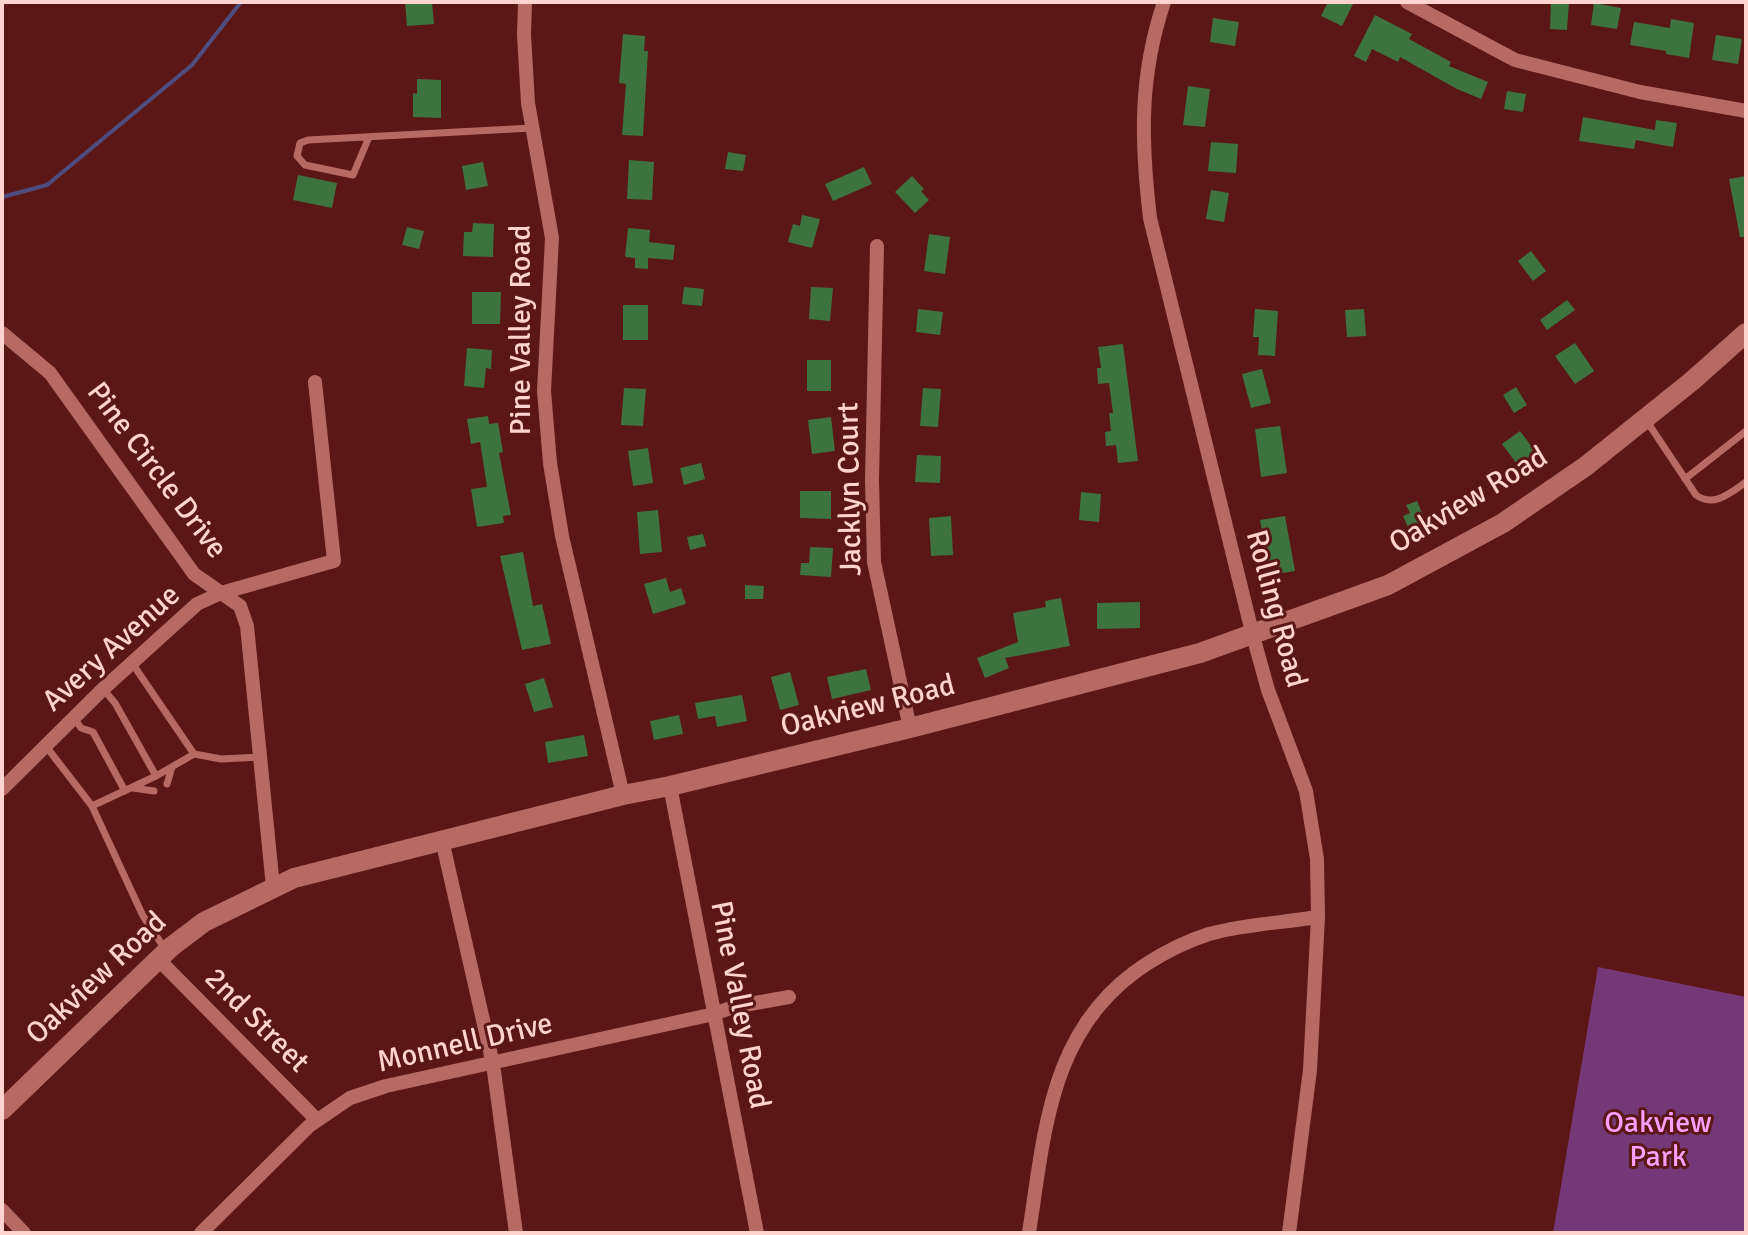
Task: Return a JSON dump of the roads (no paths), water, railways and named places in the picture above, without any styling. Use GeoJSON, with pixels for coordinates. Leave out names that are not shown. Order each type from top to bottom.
{"type":"FeatureCollection","features":[{"type":"Feature","properties":{"kind":"street","name":"Pine Valley Road"},"geometry":{"type":"LineString","coordinates":[[525,2],[527,88],[552,238],[544,391],[550,463],[562,536],[623,795]]}},
{"type":"Feature","properties":{"kind":"street","name":"Rolling Road"},"geometry":{"type":"LineString","coordinates":[[1164,2],[1156,25],[1144,95],[1142,153],[1150,218],[1253,636],[1268,690],[1306,791],[1317,859],[1318,917],[1310,1070],[1289,1233]]}},
{"type":"Feature","properties":{"kind":"street"},"geometry":{"type":"LineString","coordinates":[[1407,2],[1515,60],[1640,92],[1746,111]]}},
{"type":"Feature","properties":{"kind":"street","name":"Jacklyn Court"},"geometry":{"type":"LineString","coordinates":[[877,246],[872,480],[874,562],[910,728]]}},
{"type":"Feature","properties":{"kind":"street","name":"Pine Circle Drive"},"geometry":{"type":"LineString","coordinates":[[2,333],[50,373],[194,574],[240,606],[247,626],[273,887]]}},
{"type":"Feature","properties":{"kind":"street","name":"Oakview Road"},"geometry":{"type":"LineString","coordinates":[[2,1110],[162,955],[204,922],[273,887],[294,878],[442,840],[910,728],[1200,653],[1253,636],[1388,585],[1503,523],[1586,466],[1746,333]]}},
{"type":"Feature","properties":{"kind":"street","name":"Avery Avenue"},"geometry":{"type":"LineString","coordinates":[[2,789],[103,689],[197,604],[221,593],[334,561],[315,382]]}},
{"type":"Feature","properties":{"kind":"street","name":"Pine Valley Road"},"geometry":{"type":"LineString","coordinates":[[670,786],[757,1233]]}},
{"type":"Feature","properties":{"kind":"street"},"geometry":{"type":"LineString","coordinates":[[442,840],[493,1064],[516,1233]]}},
{"type":"Feature","properties":{"kind":"street"},"geometry":{"type":"LineString","coordinates":[[1029,1233],[1048,1111],[1070,1049],[1095,1008],[1125,978],[1170,950],[1207,935],[1254,924],[1318,917]]}},
{"type":"Feature","properties":{"kind":"street","name":"2nd Street"},"geometry":{"type":"LineString","coordinates":[[162,955],[317,1120]]}},
{"type":"Feature","properties":{"kind":"street","name":"Monnell Drive"},"geometry":{"type":"LineString","coordinates":[[201,1233],[317,1120],[350,1098],[386,1086],[789,997]]}},
{"type":"Feature","properties":{"kind":"street"},"geometry":{"type":"LineString","coordinates":[[2,1210],[24,1233]]}},
{"type":"Feature","properties":{"kind":"lane"},"geometry":{"type":"LineString","coordinates":[[369,137],[353,175],[305,165],[297,156],[300,143],[308,140],[532,128]]}},
{"type":"Feature","properties":{"kind":"lane"},"geometry":{"type":"LineString","coordinates":[[1645,418],[1696,495],[1710,502],[1746,482]]}},
{"type":"Feature","properties":{"kind":"lane"},"geometry":{"type":"LineString","coordinates":[[1685,479],[1746,431]]}},
{"type":"Feature","properties":{"kind":"lane"},"geometry":{"type":"LineString","coordinates":[[132,663],[194,754]]}},
{"type":"Feature","properties":{"kind":"lane"},"geometry":{"type":"LineString","coordinates":[[103,689],[115,703],[156,776]]}},
{"type":"Feature","properties":{"kind":"lane"},"geometry":{"type":"LineString","coordinates":[[74,718],[81,728],[93,732],[128,789]]}},
{"type":"Feature","properties":{"kind":"lane"},"geometry":{"type":"LineString","coordinates":[[45,745],[92,806],[162,955]]}},
{"type":"Feature","properties":{"kind":"lane"},"geometry":{"type":"LineString","coordinates":[[92,806],[194,754],[221,759],[261,757]]}},
{"type":"Feature","properties":{"kind":"lane"},"geometry":{"type":"LineString","coordinates":[[167,784],[172,766]]}},
{"type":"Feature","properties":{"kind":"lane"},"geometry":{"type":"LineString","coordinates":[[128,789],[154,791]]}},
{"type":"Feature","properties":{"kind":"waterway"},"geometry":{"type":"LineString","coordinates":[[2,197],[47,185],[192,65],[241,2]]}},
{"type":"Feature","properties":{"kind":"park label","name":"Oakview Park"},"geometry":{"type":"Point","coordinates":[1658,1141]}}]}
